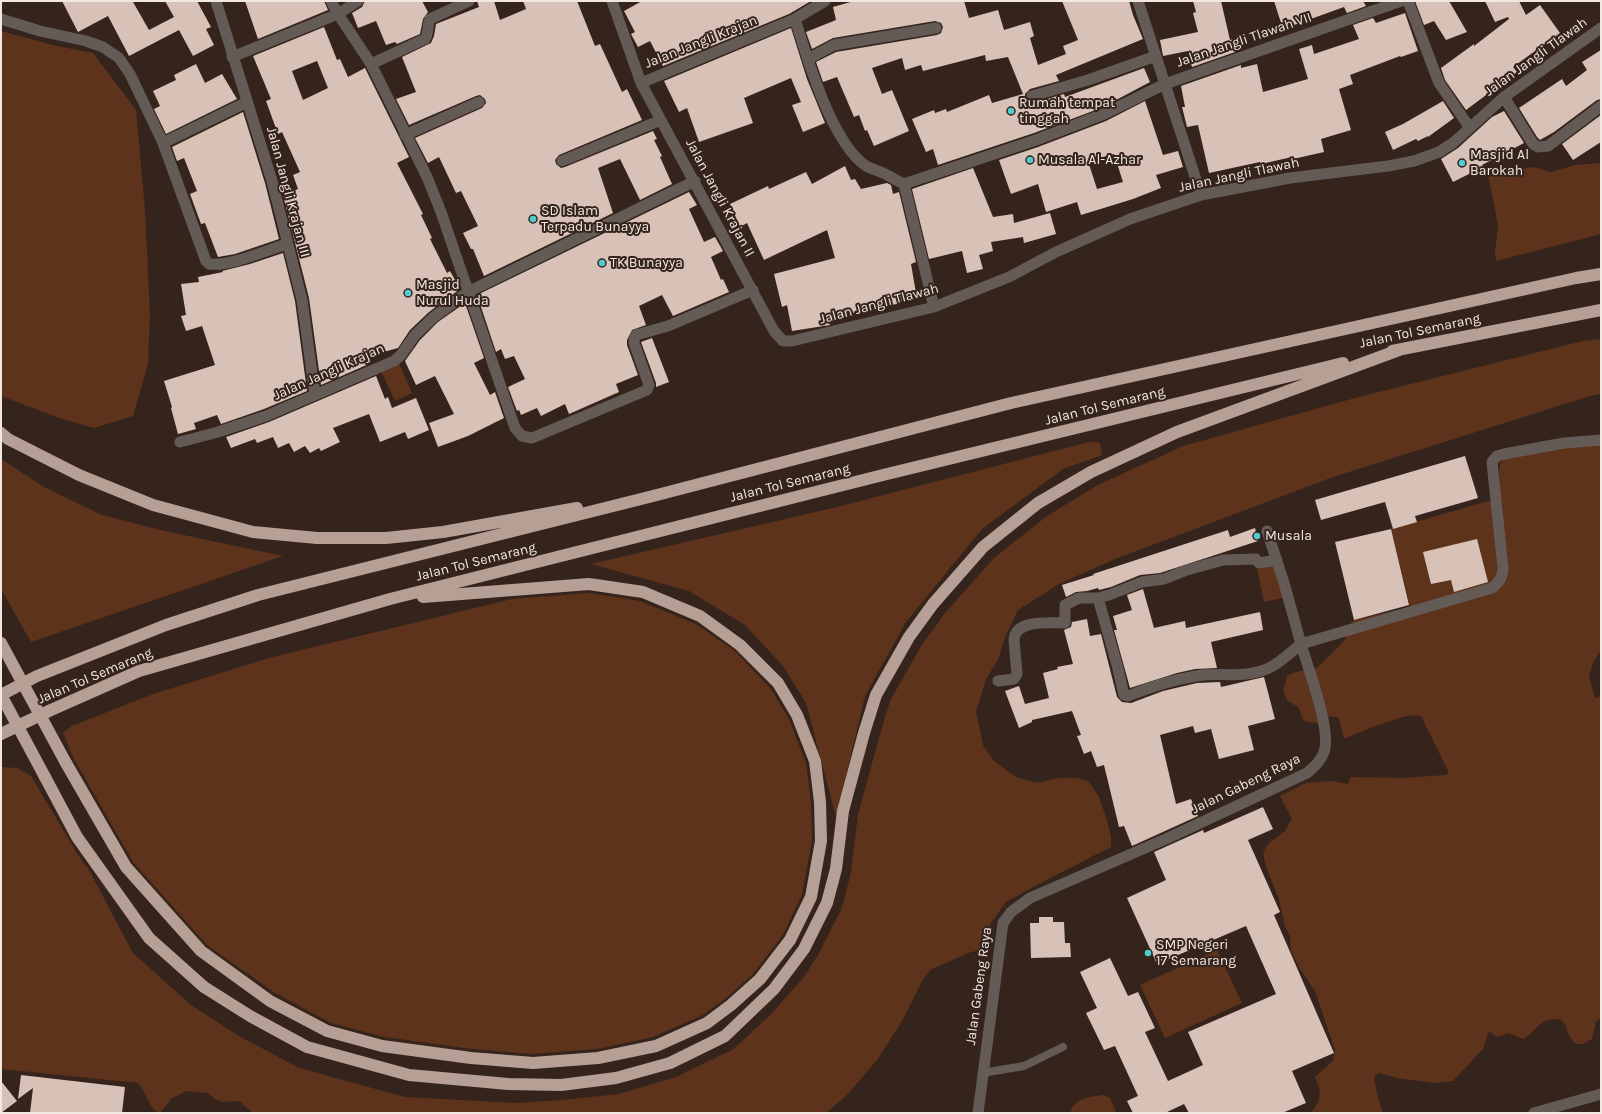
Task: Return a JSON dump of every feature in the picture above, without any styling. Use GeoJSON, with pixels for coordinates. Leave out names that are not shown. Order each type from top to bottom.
{"type":"FeatureCollection","features":[{"type":"Feature","properties":{"kind":"highway","name":"Jalan Tol Semarang"},"geometry":{"type":"LineString","coordinates":[[1,695],[37,676],[166,625],[258,595],[653,496],[1011,403],[1576,278],[1601,274]]}},
{"type":"Feature","properties":{"kind":"highway","name":"Jalan Tol Semarang"},"geometry":{"type":"LineString","coordinates":[[1,734],[139,671],[390,599],[875,477],[1399,350],[1601,310]]}},
{"type":"Feature","properties":{"kind":"highway"},"geometry":{"type":"LineString","coordinates":[[1,695],[77,837],[149,938],[204,987],[250,1016],[307,1047],[409,1074],[508,1084],[561,1085],[616,1078],[670,1063],[725,1036],[774,989],[804,949],[827,903],[836,869],[843,811],[876,695],[909,637],[933,604],[983,547],[1038,503],[1091,472],[1177,432],[1399,350]]}},
{"type":"Feature","properties":{"kind":"highway"},"geometry":{"type":"LineString","coordinates":[[1,433],[8,439],[79,475],[153,505],[253,532],[317,538],[386,538],[428,533],[535,514],[653,496]]}},
{"type":"Feature","properties":{"kind":"highway"},"geometry":{"type":"LineString","coordinates":[[1,643],[66,763],[126,867],[201,951],[270,1001],[327,1031],[382,1046],[471,1058],[532,1063],[598,1058],[656,1046],[707,1023],[731,1005],[760,979],[790,940],[811,897],[821,841],[820,802],[815,761],[797,715],[778,683],[740,644],[700,616],[643,592],[589,584],[390,599]]}},
{"type":"Feature","properties":{"kind":"street","name":"Jalan Jangli Krajan III"},"geometry":{"type":"LineString","coordinates":[[216,1],[272,181],[302,300],[315,395]]}},
{"type":"Feature","properties":{"kind":"street"},"geometry":{"type":"LineString","coordinates":[[331,1],[371,64],[427,177],[441,212],[514,428],[522,436],[532,438],[647,390],[649,385],[634,343],[636,335],[668,326],[753,290]]}},
{"type":"Feature","properties":{"kind":"street"},"geometry":{"type":"LineString","coordinates":[[232,56],[338,14],[358,1]]}},
{"type":"Feature","properties":{"kind":"street"},"geometry":{"type":"LineString","coordinates":[[371,64],[425,38],[430,19],[469,1]]}},
{"type":"Feature","properties":{"kind":"street","name":"Jalan Jangli Krajan II"},"geometry":{"type":"LineString","coordinates":[[612,1],[641,83],[695,181],[774,331],[783,341],[792,342]]}},
{"type":"Feature","properties":{"kind":"street","name":"Jalan Jangli Krajan"},"geometry":{"type":"LineString","coordinates":[[641,83],[794,19],[825,1]]}},
{"type":"Feature","properties":{"kind":"street"},"geometry":{"type":"LineString","coordinates":[[1138,1],[1201,195]]}},
{"type":"Feature","properties":{"kind":"street","name":"Jalan Jangli Tlawah VII"},"geometry":{"type":"LineString","coordinates":[[1165,84],[1380,5],[1401,1]]}},
{"type":"Feature","properties":{"kind":"street"},"geometry":{"type":"LineString","coordinates":[[1408,1],[1439,83],[1470,128]]}},
{"type":"Feature","properties":{"kind":"street"},"geometry":{"type":"LineString","coordinates":[[1,19],[40,31],[86,41],[103,48],[119,58],[130,74],[163,143],[209,264],[218,264],[235,260],[287,244]]}},
{"type":"Feature","properties":{"kind":"street"},"geometry":{"type":"LineString","coordinates":[[794,19],[834,125],[853,153],[866,166],[882,172],[904,184],[1036,140],[1104,114],[1165,84]]}},
{"type":"Feature","properties":{"kind":"street"},"geometry":{"type":"LineString","coordinates":[[808,59],[834,45],[936,28]]}},
{"type":"Feature","properties":{"kind":"street","name":"Jalan Jangli Tlawah"},"geometry":{"type":"LineString","coordinates":[[792,342],[934,307],[1009,277],[1056,252],[1130,219],[1201,195],[1290,178],[1388,166],[1414,161],[1439,152],[1453,143],[1504,97],[1601,28]]}},
{"type":"Feature","properties":{"kind":"street"},"geometry":{"type":"LineString","coordinates":[[1032,96],[1088,80],[1156,56]]}},
{"type":"Feature","properties":{"kind":"street"},"geometry":{"type":"LineString","coordinates":[[1504,97],[1533,144],[1538,147],[1548,146],[1601,106]]}},
{"type":"Feature","properties":{"kind":"street"},"geometry":{"type":"LineString","coordinates":[[163,143],[247,102]]}},
{"type":"Feature","properties":{"kind":"street"},"geometry":{"type":"LineString","coordinates":[[406,135],[479,102]]}},
{"type":"Feature","properties":{"kind":"street"},"geometry":{"type":"LineString","coordinates":[[562,161],[661,120]]}},
{"type":"Feature","properties":{"kind":"street","name":"Jalan Jangli Krajan"},"geometry":{"type":"LineString","coordinates":[[180,442],[241,425],[394,361],[401,355],[415,335],[434,317],[468,292],[695,181]]}},
{"type":"Feature","properties":{"kind":"street"},"geometry":{"type":"LineString","coordinates":[[904,184],[934,307]]}},
{"type":"Feature","properties":{"kind":"street"},"geometry":{"type":"LineString","coordinates":[[1098,598],[1124,695],[1128,696],[1155,685],[1197,676],[1236,675],[1261,671],[1274,665],[1301,644],[1492,588],[1497,585],[1503,575],[1503,568],[1492,462],[1497,456],[1504,454],[1564,442],[1601,440]]}},
{"type":"Feature","properties":{"kind":"street","name":"Jalan Gabeng Raya"},"geometry":{"type":"LineString","coordinates":[[978,1113],[982,1073],[1003,924],[1011,912],[1030,898],[1307,773],[1318,764],[1325,751],[1325,727],[1284,583],[1267,531]]}},
{"type":"Feature","properties":{"kind":"street"},"geometry":{"type":"LineString","coordinates":[[998,681],[1014,679],[1017,674],[1014,636],[1018,631],[1030,624],[1065,623],[1065,605],[1079,598],[1098,598],[1142,582],[1164,579],[1187,570],[1223,560],[1256,559],[1259,563],[1277,560]]}},
{"type":"Feature","properties":{"kind":"street"},"geometry":{"type":"LineString","coordinates":[[1534,1113],[1601,1094]]}},
{"type":"Feature","properties":{"kind":"lane"},"geometry":{"type":"LineString","coordinates":[[982,1073],[1024,1066],[1063,1047]]}},
{"type":"Feature","properties":{"kind":"shaded area"},"geometry":{"type":"Polygon","coordinates":[[[1,31],[52,45],[93,53],[136,110],[145,209],[150,315],[148,364],[133,416],[94,428],[59,418],[1,396],[1,31]]]}},
{"type":"Feature","properties":{"kind":"shaded area"},"geometry":{"type":"Polygon","coordinates":[[[1601,163],[1601,234],[1496,261],[1495,254],[1498,225],[1487,169],[1496,168],[1515,170],[1534,167],[1551,172],[1575,165],[1601,163]]]}},
{"type":"Feature","properties":{"kind":"shaded area"},"geometry":{"type":"Polygon","coordinates":[[[1601,339],[1601,394],[1590,396],[1333,477],[1115,559],[1059,584],[1018,610],[1005,637],[998,660],[986,679],[976,712],[983,745],[994,761],[1016,777],[1037,783],[1059,778],[1076,778],[1088,781],[1098,795],[1105,814],[1111,836],[1111,847],[1006,902],[990,924],[987,940],[980,950],[968,953],[930,970],[922,981],[902,1021],[877,1060],[848,1094],[826,1113],[253,1113],[239,1101],[222,1102],[215,1099],[208,1093],[187,1091],[172,1098],[160,1113],[152,1108],[138,1083],[1,1069],[1,767],[17,768],[31,776],[78,855],[89,870],[133,953],[191,1005],[239,1036],[299,1068],[405,1097],[517,1103],[619,1094],[676,1077],[734,1049],[772,1013],[803,978],[817,957],[842,908],[851,872],[858,814],[890,701],[921,646],[945,613],[994,558],[1047,516],[1098,485],[1183,446],[1355,398],[1583,341],[1601,339]]]}},
{"type":"Feature","properties":{"kind":"shaded area"},"geometry":{"type":"Polygon","coordinates":[[[398,361],[412,393],[395,401],[380,369],[398,361]]]}},
{"type":"Feature","properties":{"kind":"shaded area"},"geometry":{"type":"Polygon","coordinates":[[[1601,441],[1601,650],[1593,663],[1589,676],[1595,698],[1599,697],[1601,694],[1601,1018],[1596,1021],[1592,1039],[1583,1044],[1576,1044],[1570,1037],[1563,1022],[1557,1019],[1545,1021],[1523,1039],[1509,1033],[1497,1037],[1489,1031],[1483,1049],[1453,1081],[1434,1083],[1397,1078],[1380,1073],[1374,1076],[1377,1094],[1383,1113],[1311,1113],[1320,1096],[1315,1077],[1333,1061],[1335,1050],[1315,991],[1300,969],[1291,951],[1290,936],[1285,926],[1279,899],[1266,867],[1263,852],[1269,843],[1285,831],[1292,819],[1280,796],[1306,783],[1331,781],[1348,784],[1351,777],[1401,778],[1446,775],[1449,773],[1421,716],[1414,715],[1394,719],[1344,739],[1339,718],[1331,716],[1316,723],[1304,721],[1298,707],[1288,701],[1283,691],[1287,676],[1296,672],[1318,667],[1345,640],[1349,626],[1354,620],[1410,607],[1391,529],[1500,497],[1499,471],[1501,459],[1601,441]]]}},
{"type":"Feature","properties":{"kind":"shaded area"},"geometry":{"type":"Polygon","coordinates":[[[1089,442],[1100,443],[1102,455],[1063,469],[982,529],[906,622],[865,696],[836,817],[806,703],[783,666],[745,625],[689,591],[591,564],[837,507],[1089,442]]]}},
{"type":"Feature","properties":{"kind":"shaded area"},"geometry":{"type":"Polygon","coordinates":[[[1,459],[44,487],[102,515],[160,530],[283,556],[31,642],[1,589],[1,459]]]}},
{"type":"Feature","properties":{"kind":"shaded area"},"geometry":{"type":"Polygon","coordinates":[[[1276,565],[1283,598],[1264,602],[1257,569],[1276,565]]]}},
{"type":"Feature","properties":{"kind":"shaded area"},"geometry":{"type":"Polygon","coordinates":[[[589,593],[640,601],[696,624],[735,651],[771,689],[789,719],[806,763],[811,803],[812,840],[802,895],[783,935],[753,974],[726,998],[703,1015],[653,1037],[597,1049],[533,1054],[472,1049],[384,1037],[331,1023],[275,993],[207,945],[133,862],[74,759],[63,733],[72,726],[153,694],[269,658],[512,599],[589,593]]]}},
{"type":"Feature","properties":{"kind":"shaded area"},"geometry":{"type":"Polygon","coordinates":[[[1217,950],[1242,1003],[1165,1038],[1140,985],[1217,950]]]}},
{"type":"Feature","properties":{"kind":"shaded area"},"geometry":{"type":"Polygon","coordinates":[[[1103,1095],[1110,1098],[1116,1113],[1070,1113],[1075,1104],[1079,1101],[1103,1095]]]}},
{"type":"Feature","properties":{"kind":"building"},"geometry":{"type":"Polygon","coordinates":[[[62,1],[135,1],[133,2],[149,30],[174,17],[165,1],[197,1],[211,27],[206,29],[214,45],[193,56],[179,30],[129,56],[108,16],[78,32],[62,1]]]}},
{"type":"Feature","properties":{"kind":"building"},"geometry":{"type":"Polygon","coordinates":[[[245,1],[324,1],[328,10],[258,39],[245,1]]]}},
{"type":"Feature","properties":{"kind":"building"},"geometry":{"type":"Polygon","coordinates":[[[365,1],[422,1],[428,12],[423,19],[420,34],[397,44],[395,42],[386,45],[376,21],[358,28],[352,13],[362,7],[365,1]]]}},
{"type":"Feature","properties":{"kind":"building"},"geometry":{"type":"Polygon","coordinates":[[[477,1],[494,1],[500,20],[526,9],[523,1],[577,1],[595,46],[600,44],[622,92],[627,89],[642,120],[559,155],[555,160],[556,164],[561,168],[565,167],[653,131],[657,139],[654,140],[662,156],[660,157],[672,184],[640,200],[620,159],[598,168],[613,213],[484,276],[473,249],[471,249],[463,233],[478,226],[461,191],[456,193],[439,157],[428,163],[415,138],[482,108],[486,103],[485,99],[480,95],[476,96],[409,125],[396,99],[416,92],[402,57],[431,43],[436,24],[479,7],[477,1]]]}},
{"type":"Feature","properties":{"kind":"building"},"geometry":{"type":"Polygon","coordinates":[[[642,1],[811,1],[789,14],[663,66],[650,41],[638,47],[631,34],[635,32],[624,11],[642,1]]]}},
{"type":"Feature","properties":{"kind":"building"},"geometry":{"type":"Polygon","coordinates":[[[854,1],[964,1],[969,18],[998,10],[1004,30],[1030,22],[1034,36],[1030,38],[1038,65],[1066,54],[1063,46],[1078,40],[1062,1],[1129,1],[1143,39],[1056,75],[1059,81],[1030,89],[1025,94],[1025,98],[1027,101],[1034,103],[1064,94],[1065,97],[1144,68],[1150,82],[1101,108],[1034,133],[938,165],[933,149],[926,152],[912,119],[934,110],[935,113],[946,109],[947,112],[989,95],[992,103],[1023,94],[1008,57],[986,61],[985,55],[923,71],[921,65],[905,70],[902,58],[872,68],[882,94],[892,90],[909,131],[874,146],[867,130],[865,131],[859,115],[854,117],[837,77],[823,82],[816,62],[836,52],[937,35],[941,33],[943,27],[941,23],[935,21],[833,38],[812,49],[806,32],[836,20],[833,7],[854,1]]]}},
{"type":"Feature","properties":{"kind":"building"},"geometry":{"type":"Polygon","coordinates":[[[1193,1],[1221,1],[1230,40],[1235,39],[1238,51],[1192,67],[1188,51],[1163,56],[1160,40],[1198,32],[1193,13],[1196,12],[1193,1]]]}},
{"type":"Feature","properties":{"kind":"building"},"geometry":{"type":"Polygon","coordinates":[[[1274,1],[1363,1],[1366,6],[1347,13],[1344,7],[1283,29],[1274,1]]]}},
{"type":"Feature","properties":{"kind":"building"},"geometry":{"type":"Polygon","coordinates":[[[1415,1],[1449,1],[1467,32],[1446,40],[1434,21],[1424,25],[1415,1]]]}},
{"type":"Feature","properties":{"kind":"building"},"geometry":{"type":"Polygon","coordinates":[[[1485,1],[1519,1],[1526,15],[1540,5],[1560,33],[1513,67],[1517,72],[1466,110],[1445,80],[1441,68],[1474,44],[1474,46],[1509,19],[1508,17],[1495,22],[1485,1]]]}},
{"type":"Feature","properties":{"kind":"building"},"geometry":{"type":"Polygon","coordinates":[[[1405,13],[1418,51],[1401,57],[1400,56],[1350,75],[1353,84],[1339,89],[1351,130],[1321,139],[1324,152],[1261,164],[1260,162],[1209,173],[1198,125],[1187,127],[1182,107],[1185,107],[1181,86],[1241,65],[1241,68],[1257,64],[1263,92],[1308,79],[1299,49],[1312,45],[1314,54],[1359,39],[1353,25],[1373,18],[1376,23],[1405,13]]]}},
{"type":"Feature","properties":{"kind":"building"},"geometry":{"type":"Polygon","coordinates":[[[324,27],[337,60],[340,59],[348,77],[365,68],[409,157],[397,163],[423,214],[421,215],[432,238],[430,239],[447,273],[450,271],[460,289],[429,312],[410,330],[398,348],[369,356],[371,363],[321,385],[309,298],[283,195],[298,189],[293,175],[300,172],[282,132],[278,134],[266,101],[271,99],[253,56],[324,27]],[[317,61],[292,71],[303,100],[328,88],[317,61]]]}},
{"type":"Feature","properties":{"kind":"building"},"geometry":{"type":"Polygon","coordinates":[[[791,28],[807,79],[825,123],[803,132],[792,105],[801,102],[791,78],[744,98],[753,123],[699,142],[687,108],[679,112],[664,81],[791,28]]]}},
{"type":"Feature","properties":{"kind":"building"},"geometry":{"type":"Polygon","coordinates":[[[1601,50],[1601,99],[1597,100],[1554,132],[1540,140],[1519,108],[1562,79],[1566,86],[1587,70],[1582,62],[1601,50]]]}},
{"type":"Feature","properties":{"kind":"building"},"geometry":{"type":"Polygon","coordinates":[[[196,64],[205,83],[222,74],[237,99],[166,134],[154,109],[160,106],[153,91],[176,80],[174,75],[196,64]]]}},
{"type":"Feature","properties":{"kind":"building"},"geometry":{"type":"Polygon","coordinates":[[[1145,101],[1163,155],[1178,151],[1183,167],[1156,175],[1161,188],[1133,199],[1081,215],[1077,202],[1046,212],[1038,184],[1011,194],[999,160],[1106,121],[1145,101]],[[1114,154],[1088,161],[1097,189],[1123,182],[1114,154]]]}},
{"type":"Feature","properties":{"kind":"building"},"geometry":{"type":"Polygon","coordinates":[[[1443,101],[1454,118],[1428,137],[1418,141],[1416,139],[1393,150],[1385,132],[1403,124],[1443,101]]]}},
{"type":"Feature","properties":{"kind":"building"},"geometry":{"type":"Polygon","coordinates":[[[1504,111],[1524,143],[1482,165],[1483,167],[1453,182],[1441,159],[1458,148],[1492,117],[1504,111]]]}},
{"type":"Feature","properties":{"kind":"building"},"geometry":{"type":"Polygon","coordinates":[[[243,112],[265,183],[279,239],[235,254],[218,257],[205,223],[201,224],[190,194],[197,191],[184,158],[177,161],[172,147],[243,112]]]}},
{"type":"Feature","properties":{"kind":"building"},"geometry":{"type":"Polygon","coordinates":[[[1601,115],[1601,142],[1573,160],[1562,144],[1601,115]]]}},
{"type":"Feature","properties":{"kind":"building"},"geometry":{"type":"Polygon","coordinates":[[[845,166],[851,180],[855,179],[861,189],[887,183],[891,185],[893,194],[899,192],[916,262],[911,264],[917,299],[897,302],[897,304],[877,307],[878,309],[853,313],[853,316],[829,320],[830,325],[792,331],[787,305],[782,307],[774,274],[835,258],[827,230],[764,260],[747,223],[740,227],[730,204],[768,186],[769,189],[806,172],[812,184],[845,166]]]}},
{"type":"Feature","properties":{"kind":"building"},"geometry":{"type":"Polygon","coordinates":[[[973,168],[993,217],[1013,214],[1014,223],[1050,213],[1056,234],[1024,243],[1023,237],[991,242],[993,251],[979,255],[983,269],[967,273],[962,251],[929,259],[912,189],[973,168]]]}},
{"type":"Feature","properties":{"kind":"building"},"geometry":{"type":"Polygon","coordinates":[[[689,192],[697,205],[689,209],[704,242],[715,237],[723,251],[711,257],[721,280],[723,279],[729,292],[673,316],[662,295],[639,306],[646,325],[632,330],[627,340],[627,345],[638,375],[616,384],[619,392],[569,414],[565,404],[541,416],[537,408],[521,415],[519,410],[517,411],[508,387],[525,379],[514,356],[505,359],[501,349],[496,352],[477,295],[689,192]]]}},
{"type":"Feature","properties":{"kind":"building"},"geometry":{"type":"Polygon","coordinates":[[[283,253],[295,301],[307,391],[264,409],[221,424],[217,415],[194,423],[196,429],[178,434],[164,381],[215,365],[202,326],[186,331],[181,316],[186,315],[181,284],[199,282],[198,277],[223,272],[222,271],[250,264],[283,253]]]}},
{"type":"Feature","properties":{"kind":"building"},"geometry":{"type":"Polygon","coordinates":[[[465,303],[484,358],[474,363],[490,395],[495,392],[504,418],[468,436],[438,447],[429,423],[454,414],[435,376],[416,385],[405,361],[420,340],[438,322],[465,303]]]}},
{"type":"Feature","properties":{"kind":"building"},"geometry":{"type":"Polygon","coordinates":[[[652,338],[669,382],[656,387],[656,383],[641,342],[652,338]]]}},
{"type":"Feature","properties":{"kind":"building"},"geometry":{"type":"Polygon","coordinates":[[[376,376],[385,399],[388,397],[392,408],[416,398],[429,430],[408,439],[405,432],[380,442],[369,414],[333,428],[340,442],[321,451],[319,448],[310,453],[305,446],[294,452],[289,443],[278,448],[273,437],[257,443],[255,439],[231,448],[226,437],[269,422],[376,376]]]}},
{"type":"Feature","properties":{"kind":"building"},"geometry":{"type":"Polygon","coordinates":[[[1465,456],[1478,498],[1415,516],[1417,522],[1393,529],[1385,502],[1321,520],[1315,500],[1465,456]]]}},
{"type":"Feature","properties":{"kind":"building"},"geometry":{"type":"Polygon","coordinates":[[[1255,528],[1258,541],[1160,573],[1140,575],[1111,587],[1099,590],[1098,588],[1076,592],[1066,597],[1062,585],[1228,530],[1230,537],[1255,528]]]}},
{"type":"Feature","properties":{"kind":"building"},"geometry":{"type":"Polygon","coordinates":[[[1391,529],[1409,605],[1354,620],[1335,542],[1391,529]]]}},
{"type":"Feature","properties":{"kind":"building"},"geometry":{"type":"Polygon","coordinates":[[[1477,539],[1488,582],[1454,592],[1451,580],[1431,584],[1423,552],[1477,539]]]}},
{"type":"Feature","properties":{"kind":"building"},"geometry":{"type":"Polygon","coordinates":[[[1143,589],[1154,628],[1185,621],[1186,628],[1260,612],[1263,630],[1211,642],[1217,668],[1195,669],[1177,673],[1130,688],[1114,630],[1117,630],[1113,616],[1132,610],[1127,595],[1143,589]]]}},
{"type":"Feature","properties":{"kind":"building"},"geometry":{"type":"Polygon","coordinates":[[[1087,619],[1090,636],[1101,634],[1117,697],[1122,702],[1131,703],[1163,691],[1197,683],[1220,682],[1221,687],[1264,677],[1275,719],[1248,726],[1254,750],[1219,759],[1211,729],[1195,733],[1193,726],[1160,735],[1176,804],[1191,799],[1198,816],[1132,846],[1124,826],[1119,827],[1104,765],[1097,767],[1091,751],[1084,754],[1077,736],[1081,735],[1072,711],[1032,720],[1032,722],[1019,728],[1005,691],[1019,686],[1025,704],[1049,698],[1043,673],[1058,669],[1057,667],[1073,664],[1064,630],[1071,627],[1072,622],[1087,619]]]}},
{"type":"Feature","properties":{"kind":"building"},"geometry":{"type":"Polygon","coordinates":[[[1263,807],[1273,829],[1248,840],[1280,912],[1274,915],[1334,1053],[1292,1071],[1306,1103],[1282,1113],[1189,1113],[1184,1104],[1165,1113],[1133,1113],[1127,1101],[1138,1096],[1115,1046],[1104,1050],[1086,1013],[1097,1008],[1080,972],[1110,958],[1128,996],[1138,992],[1155,1028],[1145,1032],[1168,1081],[1203,1065],[1188,1032],[1276,994],[1246,926],[1157,964],[1127,898],[1166,880],[1154,852],[1203,830],[1204,833],[1263,807]]]}},
{"type":"Feature","properties":{"kind":"building"},"geometry":{"type":"Polygon","coordinates":[[[1039,917],[1053,917],[1053,922],[1064,922],[1065,943],[1070,943],[1071,957],[1031,958],[1030,923],[1039,923],[1039,917]]]}},
{"type":"Feature","properties":{"kind":"building"},"geometry":{"type":"Polygon","coordinates":[[[21,1075],[125,1087],[122,1113],[30,1113],[33,1088],[18,1099],[21,1075]]]}},
{"type":"Feature","properties":{"kind":"building"},"geometry":{"type":"Polygon","coordinates":[[[1,1081],[17,1101],[1,1113],[1,1081]]]}},
{"type":"Feature","properties":{"kind":"place","name":"Rumah tempat tinggah"},"geometry":{"type":"Point","coordinates":[1011,111]}},
{"type":"Feature","properties":{"kind":"place","name":"Musala Al-Azhar"},"geometry":{"type":"Point","coordinates":[1030,160]}},
{"type":"Feature","properties":{"kind":"place","name":"Masjid Al Barokah"},"geometry":{"type":"Point","coordinates":[1462,163]}},
{"type":"Feature","properties":{"kind":"place","name":"SD Islam Terpadu Bunayya"},"geometry":{"type":"Point","coordinates":[533,219]}},
{"type":"Feature","properties":{"kind":"place","name":"TK Bunayya"},"geometry":{"type":"Point","coordinates":[602,263]}},
{"type":"Feature","properties":{"kind":"place","name":"Masjid Nurul Huda"},"geometry":{"type":"Point","coordinates":[408,293]}},
{"type":"Feature","properties":{"kind":"place","name":"Musala"},"geometry":{"type":"Point","coordinates":[1257,536]}},
{"type":"Feature","properties":{"kind":"place","name":"SMP Negeri 17 Semarang"},"geometry":{"type":"Point","coordinates":[1148,953]}}]}
